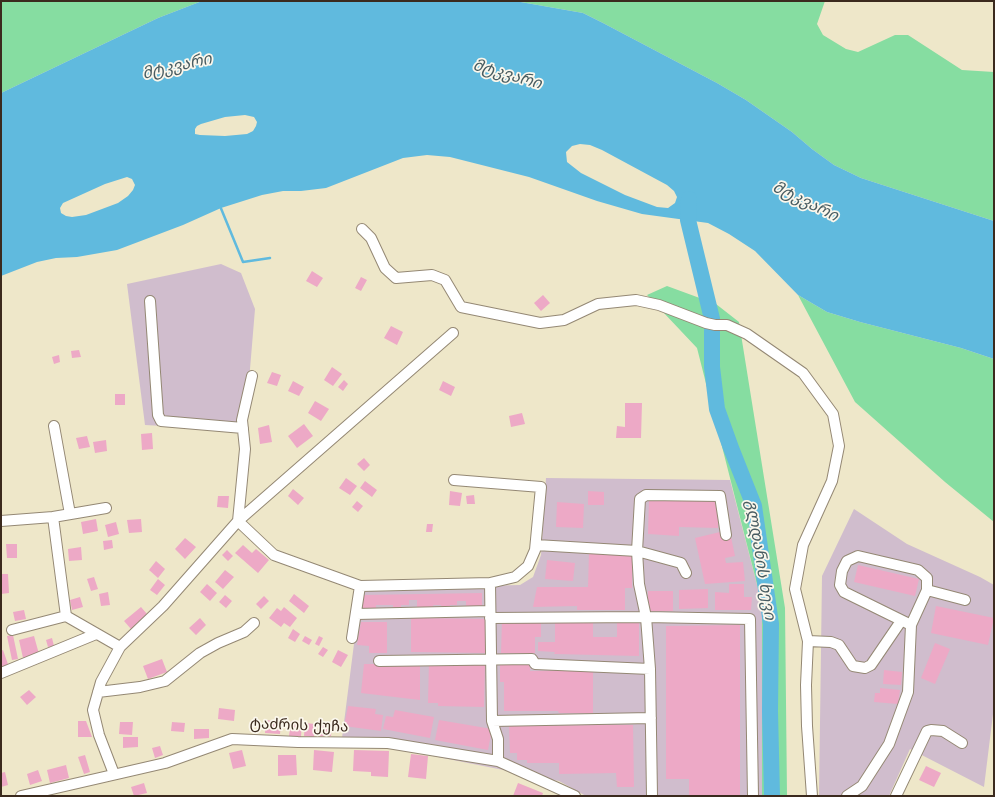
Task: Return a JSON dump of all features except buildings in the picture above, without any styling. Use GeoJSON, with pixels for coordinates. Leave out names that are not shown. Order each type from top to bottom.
{"type":"FeatureCollection","features":[{"type":"Feature","properties":{"kind":"street"},"geometry":{"type":"LineString","coordinates":[[362,229],[371,238],[385,268],[396,278],[432,275],[445,280],[461,307],[540,323],[564,320],[598,304],[636,300],[659,305],[706,323],[715,325],[727,324],[747,334],[803,373],[833,414],[839,446],[832,481],[803,545],[795,589],[808,642],[807,726],[812,796]]}},
{"type":"Feature","properties":{"kind":"street"},"geometry":{"type":"LineString","coordinates":[[150,301],[158,415],[161,421],[243,428]]}},
{"type":"Feature","properties":{"kind":"street"},"geometry":{"type":"LineString","coordinates":[[114,774],[99,735],[93,710],[101,682],[120,647],[163,606],[238,521],[453,333]]}},
{"type":"Feature","properties":{"kind":"street"},"geometry":{"type":"LineString","coordinates":[[238,521],[245,449],[242,420],[252,376]]}},
{"type":"Feature","properties":{"kind":"street"},"geometry":{"type":"LineString","coordinates":[[54,426],[70,514]]}},
{"type":"Feature","properties":{"kind":"street"},"geometry":{"type":"LineString","coordinates":[[238,521],[274,555],[360,586],[490,583],[515,577],[528,566],[535,550],[541,487],[454,480]]}},
{"type":"Feature","properties":{"kind":"street"},"geometry":{"type":"LineString","coordinates":[[652,796],[650,669],[646,617],[639,584],[637,551],[640,499],[646,495],[720,496],[726,535]]}},
{"type":"Feature","properties":{"kind":"street"},"geometry":{"type":"LineString","coordinates":[[1,521],[53,517],[106,508]]}},
{"type":"Feature","properties":{"kind":"street"},"geometry":{"type":"LineString","coordinates":[[53,517],[66,616]]}},
{"type":"Feature","properties":{"kind":"street"},"geometry":{"type":"LineString","coordinates":[[536,545],[637,551],[681,563],[686,573]]}},
{"type":"Feature","properties":{"kind":"street"},"geometry":{"type":"LineString","coordinates":[[847,796],[862,786],[889,744],[908,692],[911,625],[927,590],[926,578],[918,570],[858,556],[847,561],[842,571],[840,585],[844,592],[911,625]]}},
{"type":"Feature","properties":{"kind":"street"},"geometry":{"type":"LineString","coordinates":[[490,583],[492,721],[498,739],[498,761]]}},
{"type":"Feature","properties":{"kind":"street"},"geometry":{"type":"LineString","coordinates":[[352,638],[360,586]]}},
{"type":"Feature","properties":{"kind":"street"},"geometry":{"type":"LineString","coordinates":[[927,590],[965,600]]}},
{"type":"Feature","properties":{"kind":"street"},"geometry":{"type":"LineString","coordinates":[[356,614],[750,619],[753,796]]}},
{"type":"Feature","properties":{"kind":"street"},"geometry":{"type":"LineString","coordinates":[[12,630],[66,616],[120,647]]}},
{"type":"Feature","properties":{"kind":"street"},"geometry":{"type":"LineString","coordinates":[[808,642],[831,642],[839,645],[853,666],[865,668],[871,665],[901,621]]}},
{"type":"Feature","properties":{"kind":"street"},"geometry":{"type":"LineString","coordinates":[[98,692],[140,687],[165,681],[200,653],[218,642],[244,632],[254,624]]}},
{"type":"Feature","properties":{"kind":"street"},"geometry":{"type":"LineString","coordinates":[[1,673],[96,634]]}},
{"type":"Feature","properties":{"kind":"street"},"geometry":{"type":"LineString","coordinates":[[379,661],[532,659],[535,664],[650,669]]}},
{"type":"Feature","properties":{"kind":"street"},"geometry":{"type":"LineString","coordinates":[[492,721],[651,718]]}},
{"type":"Feature","properties":{"kind":"street"},"geometry":{"type":"LineString","coordinates":[[896,796],[927,732],[931,730],[943,731],[962,743]]}},
{"type":"Feature","properties":{"kind":"street","name":"ტაძრის ქუჩა"},"geometry":{"type":"LineString","coordinates":[[21,796],[50,792],[114,774],[165,763],[232,739],[298,742],[388,743],[498,761],[575,796]]}},
{"type":"Feature","properties":{"kind":"shaded area"},"geometry":{"type":"Polygon","coordinates":[[[221,264],[241,273],[255,309],[249,381],[237,430],[145,425],[127,284],[221,264]]]}},
{"type":"Feature","properties":{"kind":"shaded area"},"geometry":{"type":"Polygon","coordinates":[[[546,478],[730,480],[762,604],[762,796],[586,796],[559,781],[342,738],[361,589],[520,585],[533,577],[541,555],[546,478]]]}},
{"type":"Feature","properties":{"kind":"shaded area"},"geometry":{"type":"Polygon","coordinates":[[[854,509],[907,544],[980,577],[994,585],[994,706],[984,787],[910,749],[889,796],[819,796],[822,576],[854,509]]]}},
{"type":"Feature","properties":{"kind":"green space"},"geometry":{"type":"Polygon","coordinates":[[[1,1],[202,1],[158,18],[1,93],[1,1]]]}},
{"type":"Feature","properties":{"kind":"green space"},"geometry":{"type":"Polygon","coordinates":[[[515,1],[825,1],[817,24],[823,35],[846,49],[858,52],[895,35],[908,35],[962,70],[994,72],[994,221],[861,178],[834,165],[792,132],[746,100],[717,83],[583,13],[515,1]]]}},
{"type":"Feature","properties":{"kind":"green space"},"geometry":{"type":"Polygon","coordinates":[[[667,286],[716,304],[739,322],[785,608],[787,796],[762,796],[762,604],[697,348],[647,295],[667,286]]]}},
{"type":"Feature","properties":{"kind":"green space"},"geometry":{"type":"Polygon","coordinates":[[[798,295],[827,312],[961,348],[994,359],[994,522],[945,482],[855,402],[798,295]]]}},
{"type":"Feature","properties":{"kind":"water","name":"მტკვარი"},"geometry":{"type":"Polygon","coordinates":[[[202,1],[515,1],[583,13],[717,83],[746,100],[792,132],[834,165],[861,178],[994,221],[994,359],[961,348],[827,312],[798,295],[755,251],[729,234],[708,223],[642,214],[597,201],[529,177],[450,157],[427,155],[403,158],[326,188],[301,191],[283,191],[262,195],[221,208],[183,225],[117,250],[37,262],[1,276],[1,93],[158,18],[202,1]],[[245,115],[225,117],[201,124],[195,129],[195,134],[225,136],[247,134],[253,131],[257,122],[254,117],[245,115]],[[580,144],[572,146],[566,152],[567,162],[581,173],[625,195],[657,207],[668,208],[675,203],[677,197],[674,191],[667,185],[590,145],[580,144]],[[127,177],[105,184],[63,203],[60,208],[61,213],[72,217],[86,215],[118,203],[128,196],[135,185],[132,179],[127,177]]]}},
{"type":"Feature","properties":{"kind":"waterway","name":"გლდანის ხევი"},"geometry":{"type":"LineString","coordinates":[[689,199],[688,220],[712,319]]}},
{"type":"Feature","properties":{"kind":"waterway"},"geometry":{"type":"LineString","coordinates":[[220,206],[243,262],[270,258]]}},
{"type":"Feature","properties":{"kind":"waterway","name":"გლდანის ხევი"},"geometry":{"type":"LineString","coordinates":[[712,331],[712,367],[717,409],[754,506],[771,624],[770,711],[772,796]]}}]}
